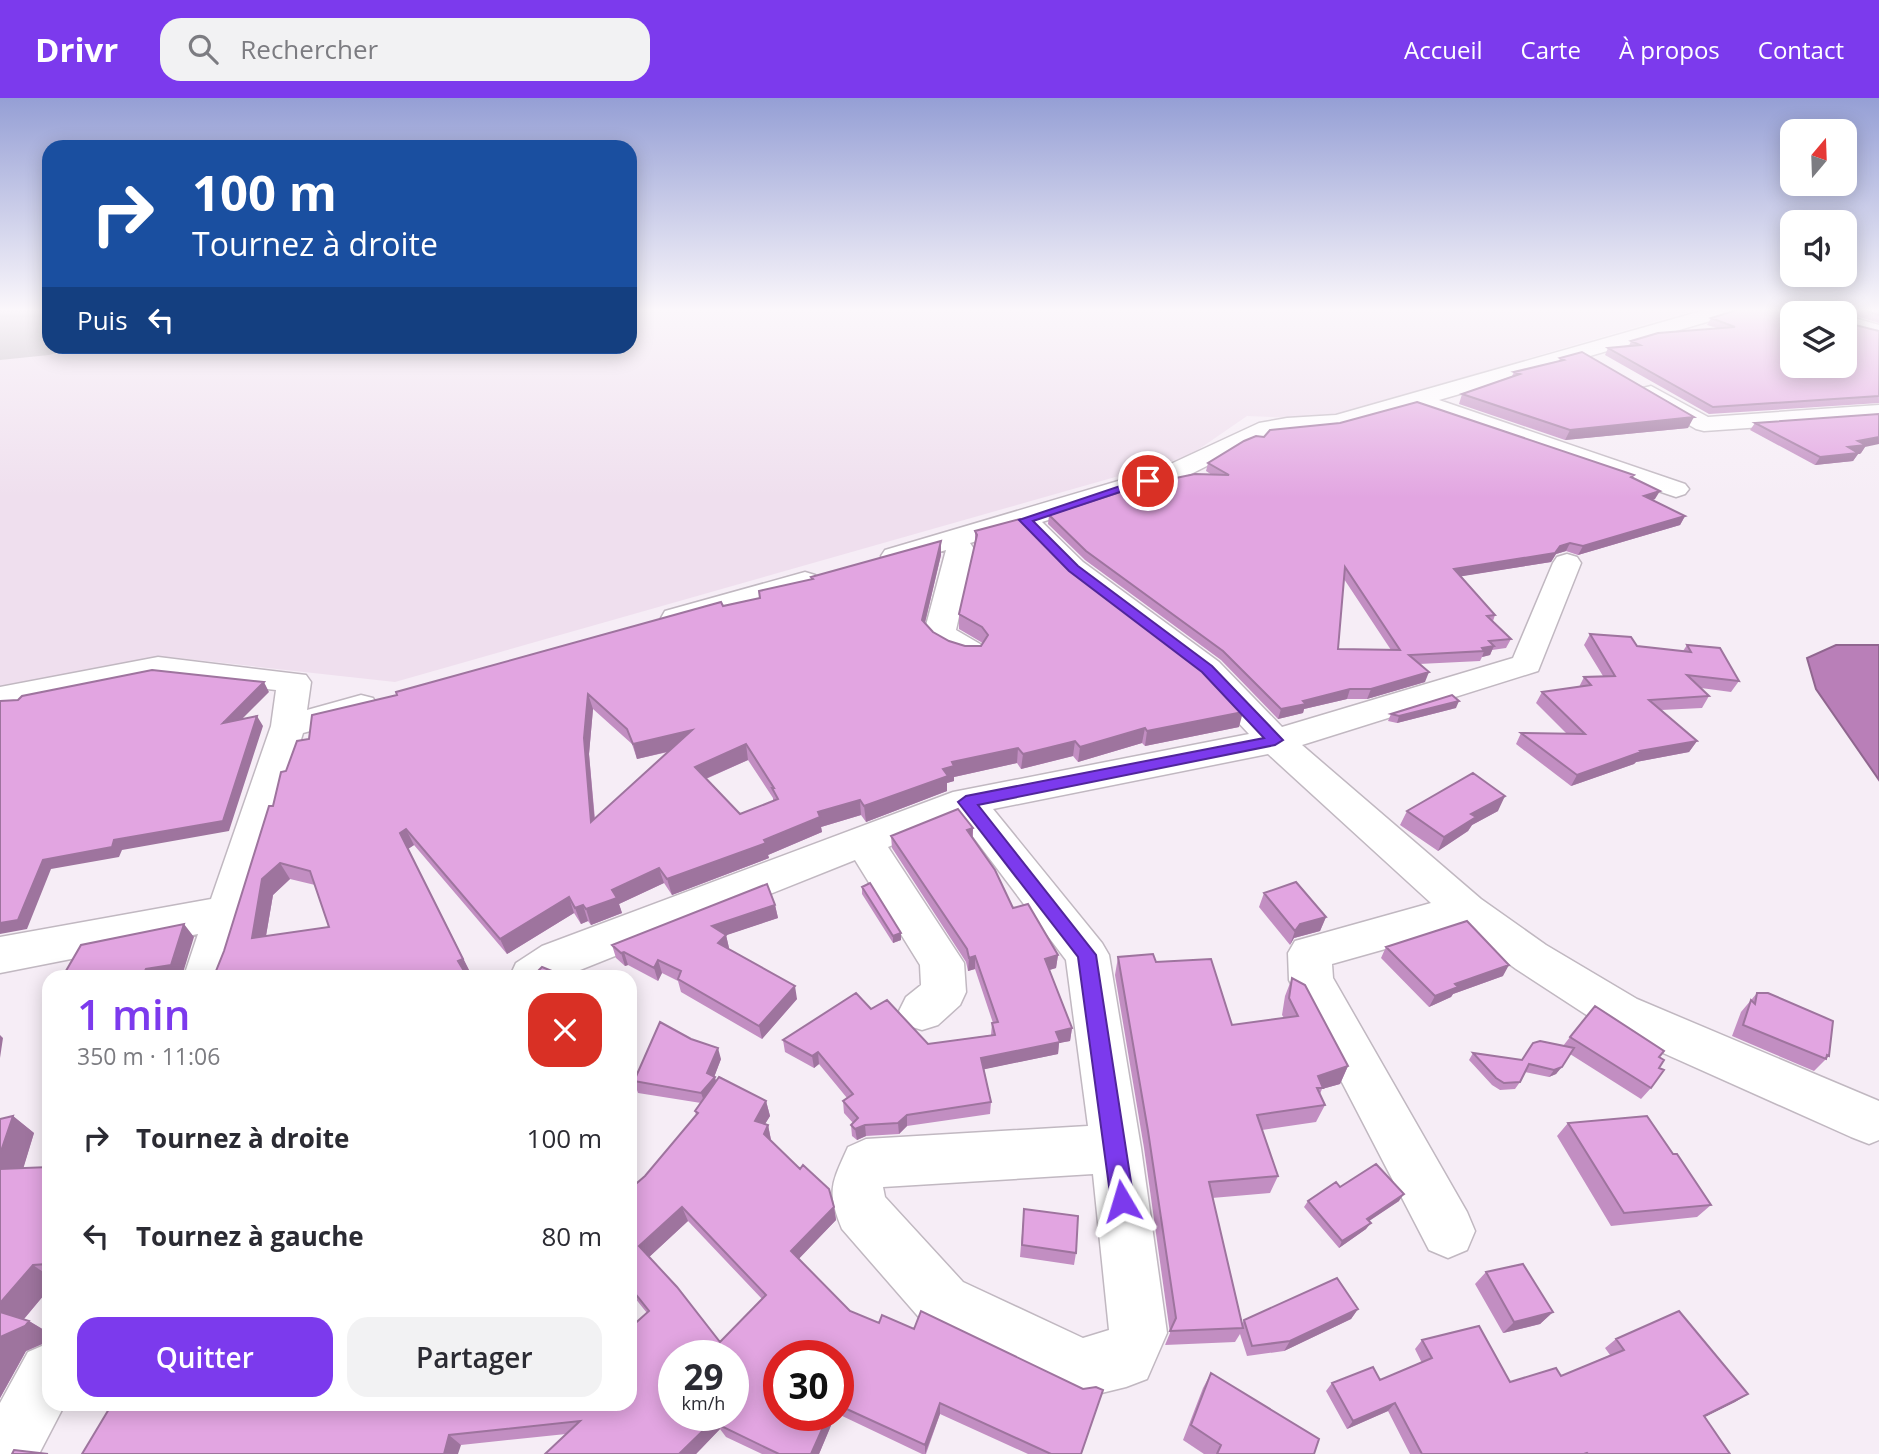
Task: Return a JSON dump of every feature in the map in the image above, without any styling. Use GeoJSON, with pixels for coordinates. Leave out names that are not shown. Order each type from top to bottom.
{"type":"FeatureCollection","features":[{"type":"Feature","properties":{"kind":"street"},"geometry":{"type":"LineString","coordinates":[[642,628],[1025,520],[1192,466],[1232,442],[1260,430],[1284,425],[1337,422],[1420,401],[1517,371]]}},
{"type":"Feature","properties":{"kind":"street"},"geometry":{"type":"LineString","coordinates":[[1636,385],[1704,424],[1879,412]]}},
{"type":"Feature","properties":{"kind":"street"},"geometry":{"type":"LineString","coordinates":[[1420,401],[1676,489]]}},
{"type":"Feature","properties":{"kind":"street"},"geometry":{"type":"LineString","coordinates":[[1025,520],[1073,568],[1207,669],[1275,740],[1466,910],[1531,957],[1621,1013],[1869,1121]]}},
{"type":"Feature","properties":{"kind":"street"},"geometry":{"type":"LineString","coordinates":[[953,540],[960,549],[940,633],[969,651]]}},
{"type":"Feature","properties":{"kind":"street"},"geometry":{"type":"LineString","coordinates":[[540,970],[556,959],[966,802],[1275,740],[1527,664],[1567,563]]}},
{"type":"Feature","properties":{"kind":"street"},"geometry":{"type":"LineString","coordinates":[[0,698],[158,667],[294,682],[288,726],[208,970]]}},
{"type":"Feature","properties":{"kind":"street"},"geometry":{"type":"LineString","coordinates":[[288,726],[393,697]]}},
{"type":"Feature","properties":{"kind":"street"},"geometry":{"type":"LineString","coordinates":[[966,802],[1087,955],[1116,1148],[1138,1333],[1126,1359],[1080,1368],[943,1302],[861,1210],[857,1186],[866,1164],[1116,1148]]}},
{"type":"Feature","properties":{"kind":"street"},"geometry":{"type":"LineString","coordinates":[[863,841],[942,963],[944,992],[922,1011]]}},
{"type":"Feature","properties":{"kind":"street"},"geometry":{"type":"LineString","coordinates":[[1448,1231],[1311,980],[1310,953],[1466,910]]}},
{"type":"Feature","properties":{"kind":"street"},"geometry":{"type":"LineString","coordinates":[[0,955],[228,912]]}},
{"type":"Feature","properties":{"kind":"street"},"geometry":{"type":"LineString","coordinates":[[6,1454],[42,1386]]}},
{"type":"Feature","properties":{"kind":"shaded area"},"geometry":{"type":"Polygon","coordinates":[[[0,371],[1484,371],[1320,419],[1247,416],[1189,456],[395,682],[169,657],[0,692],[0,371]]]}},
{"type":"Feature","properties":{"kind":"shaded area"},"geometry":{"type":"Polygon","coordinates":[[[1836,645],[1879,645],[1879,780],[1816,689],[1807,658],[1836,645]]]}},
{"type":"Feature","properties":{"kind":"building"},"geometry":{"type":"Polygon","coordinates":[[[1615,371],[1694,417],[1570,430],[1462,394],[1520,374],[1514,372],[1615,371]]]}},
{"type":"Feature","properties":{"kind":"building"},"geometry":{"type":"Polygon","coordinates":[[[1649,371],[1780,371],[1780,378],[1857,378],[1857,371],[1879,371],[1879,396],[1713,407],[1649,371]]]}},
{"type":"Feature","properties":{"kind":"building"},"geometry":{"type":"Polygon","coordinates":[[[1417,402],[1634,475],[1631,477],[1660,491],[1644,496],[1685,516],[1583,546],[1570,543],[1560,546],[1555,553],[1454,569],[1495,615],[1487,616],[1511,639],[1489,641],[1494,646],[1482,648],[1484,651],[1409,655],[1429,672],[1371,689],[1350,689],[1303,701],[1306,704],[1281,709],[1223,651],[1086,551],[1049,515],[1142,485],[1195,474],[1229,475],[1208,463],[1244,441],[1256,436],[1264,437],[1270,430],[1340,423],[1417,402]],[[1345,567],[1338,649],[1400,650],[1345,567]]]}},
{"type":"Feature","properties":{"kind":"building"},"geometry":{"type":"Polygon","coordinates":[[[1879,414],[1879,437],[1858,441],[1866,445],[1848,447],[1858,453],[1820,457],[1755,423],[1879,414]]]}},
{"type":"Feature","properties":{"kind":"building"},"geometry":{"type":"Polygon","coordinates":[[[1020,519],[1063,562],[1196,663],[1243,712],[1147,731],[1145,728],[1080,747],[1075,741],[1023,754],[1018,748],[952,762],[954,766],[943,769],[948,776],[864,806],[860,800],[818,812],[820,817],[764,840],[766,843],[667,879],[659,868],[612,890],[617,898],[586,909],[583,905],[575,908],[569,897],[500,939],[406,829],[400,833],[463,959],[458,961],[463,970],[216,970],[269,806],[273,806],[281,772],[286,771],[297,741],[309,739],[312,715],[397,695],[396,692],[721,602],[723,606],[760,598],[759,591],[813,579],[811,577],[941,541],[922,620],[933,632],[949,641],[965,646],[981,646],[988,635],[982,627],[959,614],[977,535],[975,531],[1020,519]],[[588,694],[584,738],[591,822],[692,730],[633,744],[627,729],[588,694]],[[746,744],[695,767],[740,814],[778,799],[746,744]],[[280,863],[262,879],[252,938],[329,927],[310,871],[280,863]]]}},
{"type":"Feature","properties":{"kind":"building"},"geometry":{"type":"Polygon","coordinates":[[[1590,634],[1631,637],[1637,646],[1691,652],[1687,645],[1720,648],[1739,681],[1687,675],[1709,696],[1649,700],[1697,741],[1640,751],[1577,775],[1521,733],[1585,734],[1542,692],[1591,685],[1584,677],[1615,676],[1590,634]]]}},
{"type":"Feature","properties":{"kind":"building"},"geometry":{"type":"Polygon","coordinates":[[[152,670],[264,682],[223,723],[257,716],[223,821],[114,840],[112,847],[43,860],[18,920],[0,923],[0,701],[18,700],[22,696],[152,670]]]}},
{"type":"Feature","properties":{"kind":"building"},"geometry":{"type":"Polygon","coordinates":[[[1452,695],[1459,701],[1399,716],[1391,714],[1452,695]]]}},
{"type":"Feature","properties":{"kind":"building"},"geometry":{"type":"Polygon","coordinates":[[[1473,773],[1505,796],[1471,814],[1476,817],[1444,837],[1407,811],[1473,773]]]}},
{"type":"Feature","properties":{"kind":"building"},"geometry":{"type":"Polygon","coordinates":[[[958,809],[973,828],[967,830],[995,870],[1013,908],[1028,904],[1058,955],[1045,959],[1072,1028],[1056,1032],[1060,1042],[981,1058],[991,1102],[907,1115],[898,1123],[865,1125],[855,1129],[851,1125],[858,1118],[843,1101],[853,1094],[818,1052],[812,1056],[783,1040],[856,993],[871,1009],[887,1000],[928,1044],[995,1035],[992,1023],[998,1022],[975,956],[969,958],[967,949],[891,836],[958,809]]]}},
{"type":"Feature","properties":{"kind":"building"},"geometry":{"type":"Polygon","coordinates":[[[1296,882],[1326,917],[1300,924],[1295,931],[1264,893],[1296,882]]]}},
{"type":"Feature","properties":{"kind":"building"},"geometry":{"type":"Polygon","coordinates":[[[870,883],[901,933],[893,936],[862,887],[870,883]]]}},
{"type":"Feature","properties":{"kind":"building"},"geometry":{"type":"Polygon","coordinates":[[[767,884],[775,905],[712,926],[726,935],[718,943],[795,986],[759,1026],[678,979],[681,971],[658,960],[654,968],[624,952],[621,953],[612,945],[767,884]]]}},
{"type":"Feature","properties":{"kind":"building"},"geometry":{"type":"Polygon","coordinates":[[[1467,921],[1509,965],[1455,984],[1458,987],[1435,996],[1386,947],[1467,921]]]}},
{"type":"Feature","properties":{"kind":"building"},"geometry":{"type":"Polygon","coordinates":[[[184,924],[171,965],[146,970],[66,970],[81,945],[184,924]]]}},
{"type":"Feature","properties":{"kind":"building"},"geometry":{"type":"Polygon","coordinates":[[[1153,954],[1156,962],[1211,959],[1232,1025],[1298,1016],[1289,998],[1292,978],[1305,985],[1348,1066],[1318,1076],[1323,1088],[1317,1088],[1325,1105],[1257,1115],[1278,1176],[1209,1182],[1243,1328],[1170,1331],[1176,1318],[1118,957],[1153,954]]]}},
{"type":"Feature","properties":{"kind":"building"},"geometry":{"type":"Polygon","coordinates":[[[1757,993],[1768,993],[1833,1021],[1829,1056],[1827,1055],[1826,1059],[1743,1025],[1751,1000],[1755,1004],[1757,993]]]}},
{"type":"Feature","properties":{"kind":"building"},"geometry":{"type":"Polygon","coordinates":[[[1595,1006],[1664,1051],[1659,1057],[1664,1060],[1659,1068],[1664,1070],[1651,1088],[1570,1037],[1595,1006]]]}},
{"type":"Feature","properties":{"kind":"building"},"geometry":{"type":"Polygon","coordinates":[[[660,1022],[691,1039],[718,1048],[707,1073],[715,1077],[701,1093],[637,1082],[637,1074],[660,1022]]]}},
{"type":"Feature","properties":{"kind":"building"},"geometry":{"type":"Polygon","coordinates":[[[1540,1041],[1574,1048],[1562,1067],[1554,1070],[1529,1064],[1520,1082],[1504,1083],[1473,1053],[1522,1060],[1533,1043],[1540,1041]]]}},
{"type":"Feature","properties":{"kind":"building"},"geometry":{"type":"Polygon","coordinates":[[[719,1077],[766,1101],[755,1121],[768,1125],[764,1134],[800,1169],[803,1165],[829,1189],[834,1207],[791,1251],[850,1311],[879,1323],[882,1315],[914,1329],[921,1311],[1083,1389],[1096,1387],[1103,1390],[1081,1454],[1051,1454],[940,1403],[925,1445],[854,1412],[854,1340],[763,1340],[763,1431],[821,1431],[811,1454],[779,1454],[731,1431],[749,1431],[749,1340],[722,1340],[766,1295],[682,1207],[639,1246],[677,1287],[718,1340],[658,1340],[658,1431],[703,1431],[679,1454],[545,1454],[580,1421],[449,1435],[444,1454],[82,1454],[108,1411],[637,1411],[637,1322],[649,1311],[637,1296],[637,1183],[698,1113],[695,1111],[719,1077]]]}},
{"type":"Feature","properties":{"kind":"building"},"geometry":{"type":"Polygon","coordinates":[[[13,1116],[0,1154],[0,1119],[13,1116]]]}},
{"type":"Feature","properties":{"kind":"building"},"geometry":{"type":"Polygon","coordinates":[[[1647,1116],[1673,1154],[1677,1154],[1711,1205],[1624,1213],[1568,1123],[1647,1116]]]}},
{"type":"Feature","properties":{"kind":"building"},"geometry":{"type":"Polygon","coordinates":[[[1376,1164],[1404,1194],[1367,1219],[1371,1223],[1342,1241],[1308,1201],[1336,1182],[1340,1187],[1376,1164]]]}},
{"type":"Feature","properties":{"kind":"building"},"geometry":{"type":"Polygon","coordinates":[[[42,1167],[42,1264],[33,1265],[0,1303],[0,1169],[42,1167]]]}},
{"type":"Feature","properties":{"kind":"building"},"geometry":{"type":"Polygon","coordinates":[[[1024,1209],[1078,1216],[1076,1253],[1022,1245],[1024,1209]]]}},
{"type":"Feature","properties":{"kind":"building"},"geometry":{"type":"Polygon","coordinates":[[[1523,1264],[1553,1312],[1514,1322],[1486,1272],[1523,1264]]]}},
{"type":"Feature","properties":{"kind":"building"},"geometry":{"type":"Polygon","coordinates":[[[1337,1278],[1358,1309],[1290,1341],[1252,1346],[1244,1320],[1337,1278]]]}},
{"type":"Feature","properties":{"kind":"building"},"geometry":{"type":"Polygon","coordinates":[[[1679,1311],[1748,1394],[1704,1416],[1730,1454],[1422,1454],[1395,1403],[1353,1421],[1332,1383],[1373,1367],[1380,1380],[1432,1358],[1422,1340],[1479,1326],[1510,1382],[1556,1368],[1561,1376],[1624,1350],[1616,1339],[1679,1311]]]}},
{"type":"Feature","properties":{"kind":"building"},"geometry":{"type":"Polygon","coordinates":[[[0,1312],[29,1321],[25,1326],[0,1337],[0,1312]]]}},
{"type":"Feature","properties":{"kind":"building"},"geometry":{"type":"Polygon","coordinates":[[[1211,1373],[1319,1439],[1314,1454],[1217,1454],[1221,1445],[1191,1425],[1211,1373]]]}},
{"type":"Feature","properties":{"kind":"building"},"geometry":{"type":"Polygon","coordinates":[[[14,1450],[48,1454],[12,1454],[14,1450]]]}},
{"type":"Feature","properties":{"kind":"route"},"geometry":{"type":"LineString","coordinates":[[1122,1201],[1087,955],[966,802],[1275,740],[1207,669],[1073,568],[1025,520],[1148,481]]}}]}
